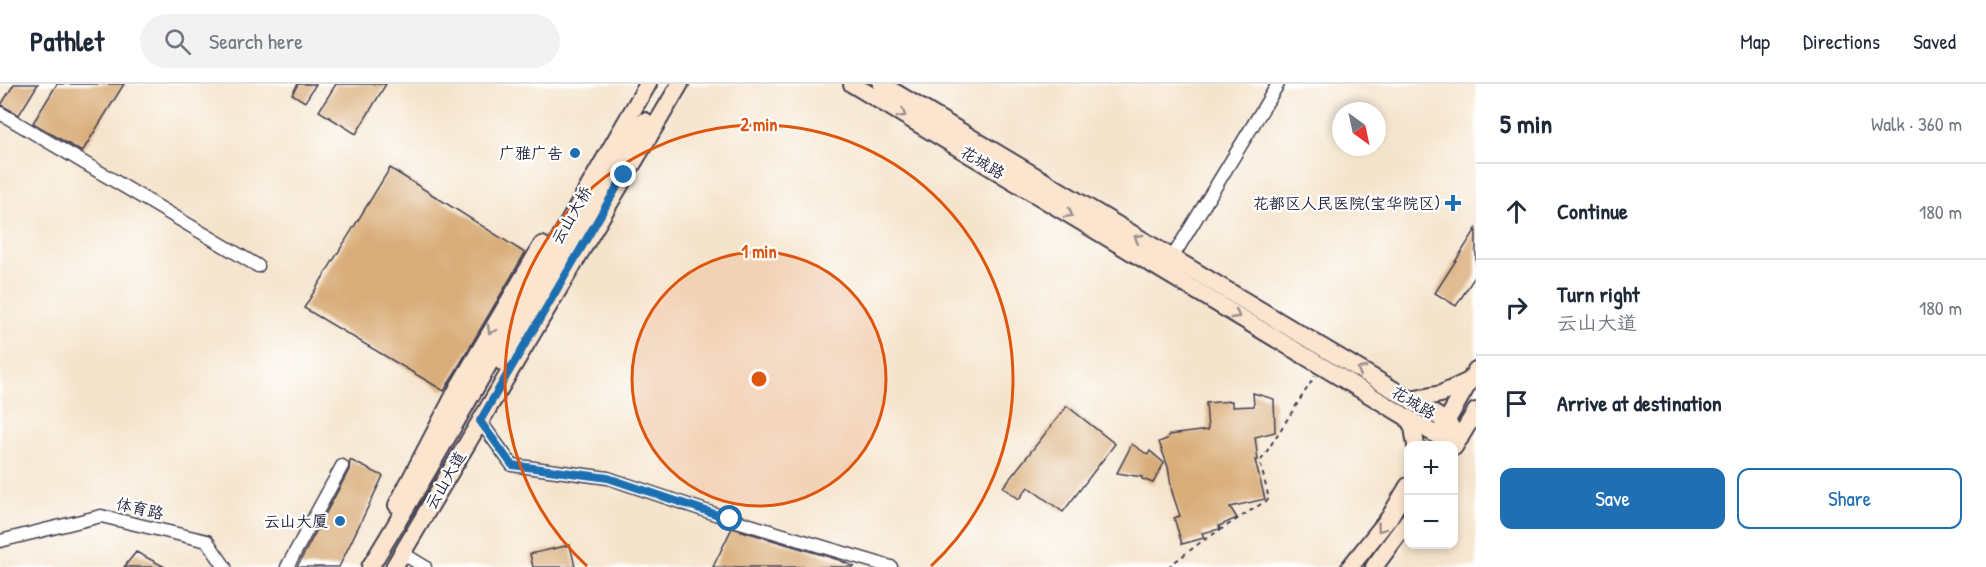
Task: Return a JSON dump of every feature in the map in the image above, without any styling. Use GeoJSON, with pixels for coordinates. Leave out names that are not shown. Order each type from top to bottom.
{"type":"FeatureCollection","features":[{"type":"Feature","properties":{"kind":"main road","name":"云山大道"},"geometry":{"type":"LineString","coordinates":[[369,567],[402,493],[459,386],[524,273],[643,84]]}},
{"type":"Feature","properties":{"kind":"main road","name":"云山大桥"},"geometry":{"type":"LineString","coordinates":[[554,256],[648,84]]}},
{"type":"Feature","properties":{"kind":"main road","name":"云山大桥"},"geometry":{"type":"LineString","coordinates":[[554,256],[668,84]]}},
{"type":"Feature","properties":{"kind":"main road","name":"云山大道"},"geometry":{"type":"LineString","coordinates":[[397,562],[680,84]]}},
{"type":"Feature","properties":{"kind":"main road","name":"花城路"},"geometry":{"type":"LineString","coordinates":[[852,84],[1321,366],[1409,408]]}},
{"type":"Feature","properties":{"kind":"main road","name":"花城路"},"geometry":{"type":"LineString","coordinates":[[887,86],[1172,258],[1409,408],[1439,434]]}},
{"type":"Feature","properties":{"kind":"main road","name":"云山大道"},"geometry":{"type":"LineString","coordinates":[[369,567],[554,256]]}},
{"type":"Feature","properties":{"kind":"main road","name":"云山大道"},"geometry":{"type":"LineString","coordinates":[[397,562],[554,256]]}},
{"type":"Feature","properties":{"kind":"main road"},"geometry":{"type":"LineString","coordinates":[[1415,441],[1409,408],[1441,394],[1473,375]]}},
{"type":"Feature","properties":{"kind":"main road"},"geometry":{"type":"LineString","coordinates":[[1439,434],[1473,375]]}},
{"type":"Feature","properties":{"kind":"main road"},"geometry":{"type":"LineString","coordinates":[[1457,441],[1476,411]]}},
{"type":"Feature","properties":{"kind":"main road"},"geometry":{"type":"LineString","coordinates":[[1350,567],[1389,518],[1404,493]]}},
{"type":"Feature","properties":{"kind":"main road"},"geometry":{"type":"LineString","coordinates":[[1374,567],[1404,526]]}},
{"type":"Feature","properties":{"kind":"street"},"geometry":{"type":"LineString","coordinates":[[1172,258],[1278,84]]}},
{"type":"Feature","properties":{"kind":"street"},"geometry":{"type":"LineString","coordinates":[[0,113],[258,266]]}},
{"type":"Feature","properties":{"kind":"street"},"geometry":{"type":"LineString","coordinates":[[480,421],[512,465],[608,478],[730,519],[891,567]]}},
{"type":"Feature","properties":{"kind":"street"},"geometry":{"type":"LineString","coordinates":[[287,567],[342,466]]}},
{"type":"Feature","properties":{"kind":"street","name":"体育路"},"geometry":{"type":"LineString","coordinates":[[0,541],[101,516],[207,541],[225,567]]}},
{"type":"Feature","properties":{"kind":"street"},"geometry":{"type":"LineString","coordinates":[[397,562],[425,567]]}},
{"type":"Feature","properties":{"kind":"path"},"geometry":{"type":"LineString","coordinates":[[1168,567],[1201,542],[1269,499],[1260,462],[1321,366]]}},
{"type":"Feature","properties":{"kind":"building"},"geometry":{"type":"Polygon","coordinates":[[[14,84],[38,84],[19,115],[1,105],[14,84]]]}},
{"type":"Feature","properties":{"kind":"building"},"geometry":{"type":"Polygon","coordinates":[[[57,84],[124,84],[82,152],[33,123],[57,84]]]}},
{"type":"Feature","properties":{"kind":"building"},"geometry":{"type":"Polygon","coordinates":[[[298,84],[316,84],[305,102],[292,94],[298,84]]]}},
{"type":"Feature","properties":{"kind":"building"},"geometry":{"type":"Polygon","coordinates":[[[336,84],[386,84],[356,134],[319,111],[336,84]]]}},
{"type":"Feature","properties":{"kind":"building"},"geometry":{"type":"Polygon","coordinates":[[[390,168],[525,253],[444,391],[304,308],[390,168]]]}},
{"type":"Feature","properties":{"kind":"building"},"geometry":{"type":"Polygon","coordinates":[[[1476,229],[1476,275],[1456,306],[1435,293],[1476,229]]]}},
{"type":"Feature","properties":{"kind":"building"},"geometry":{"type":"Polygon","coordinates":[[[1253,393],[1274,399],[1275,432],[1255,437],[1258,460],[1255,460],[1265,499],[1230,507],[1237,518],[1219,526],[1220,529],[1202,533],[1204,538],[1182,544],[1174,518],[1180,516],[1172,492],[1168,467],[1159,442],[1167,439],[1169,435],[1208,430],[1206,403],[1232,401],[1232,407],[1254,406],[1253,393]]]}},
{"type":"Feature","properties":{"kind":"building"},"geometry":{"type":"Polygon","coordinates":[[[1067,406],[1115,444],[1063,512],[1028,487],[1019,499],[1003,487],[1067,406]]]}},
{"type":"Feature","properties":{"kind":"building"},"geometry":{"type":"Polygon","coordinates":[[[1132,444],[1148,455],[1150,451],[1164,463],[1153,483],[1142,477],[1117,473],[1132,444]]]}},
{"type":"Feature","properties":{"kind":"building","name":"云山大厦"},"geometry":{"type":"Polygon","coordinates":[[[350,460],[383,476],[339,567],[297,567],[349,470],[350,460]]]}},
{"type":"Feature","properties":{"kind":"building"},"geometry":{"type":"Polygon","coordinates":[[[732,528],[839,560],[855,567],[713,567],[732,528]]]}},
{"type":"Feature","properties":{"kind":"building"},"geometry":{"type":"Polygon","coordinates":[[[570,545],[575,567],[533,567],[530,554],[570,545]]]}},
{"type":"Feature","properties":{"kind":"building"},"geometry":{"type":"Polygon","coordinates":[[[136,552],[165,567],[124,567],[136,552]]]}},
{"type":"Feature","properties":{"kind":"place","name":"广雅广告"},"geometry":{"type":"Point","coordinates":[575,153]}},
{"type":"Feature","properties":{"kind":"place","name":"花都区人民医院(宝华院区)"},"geometry":{"type":"Point","coordinates":[1453,203]}},
{"type":"Feature","properties":{"kind":"place","name":"云山大厦"},"geometry":{"type":"Point","coordinates":[340,521]}},
{"type":"Feature","properties":{"kind":"route"},"geometry":{"type":"LineString","coordinates":[[624,175],[480,421],[512,465],[608,478],[730,519]]}}]}
